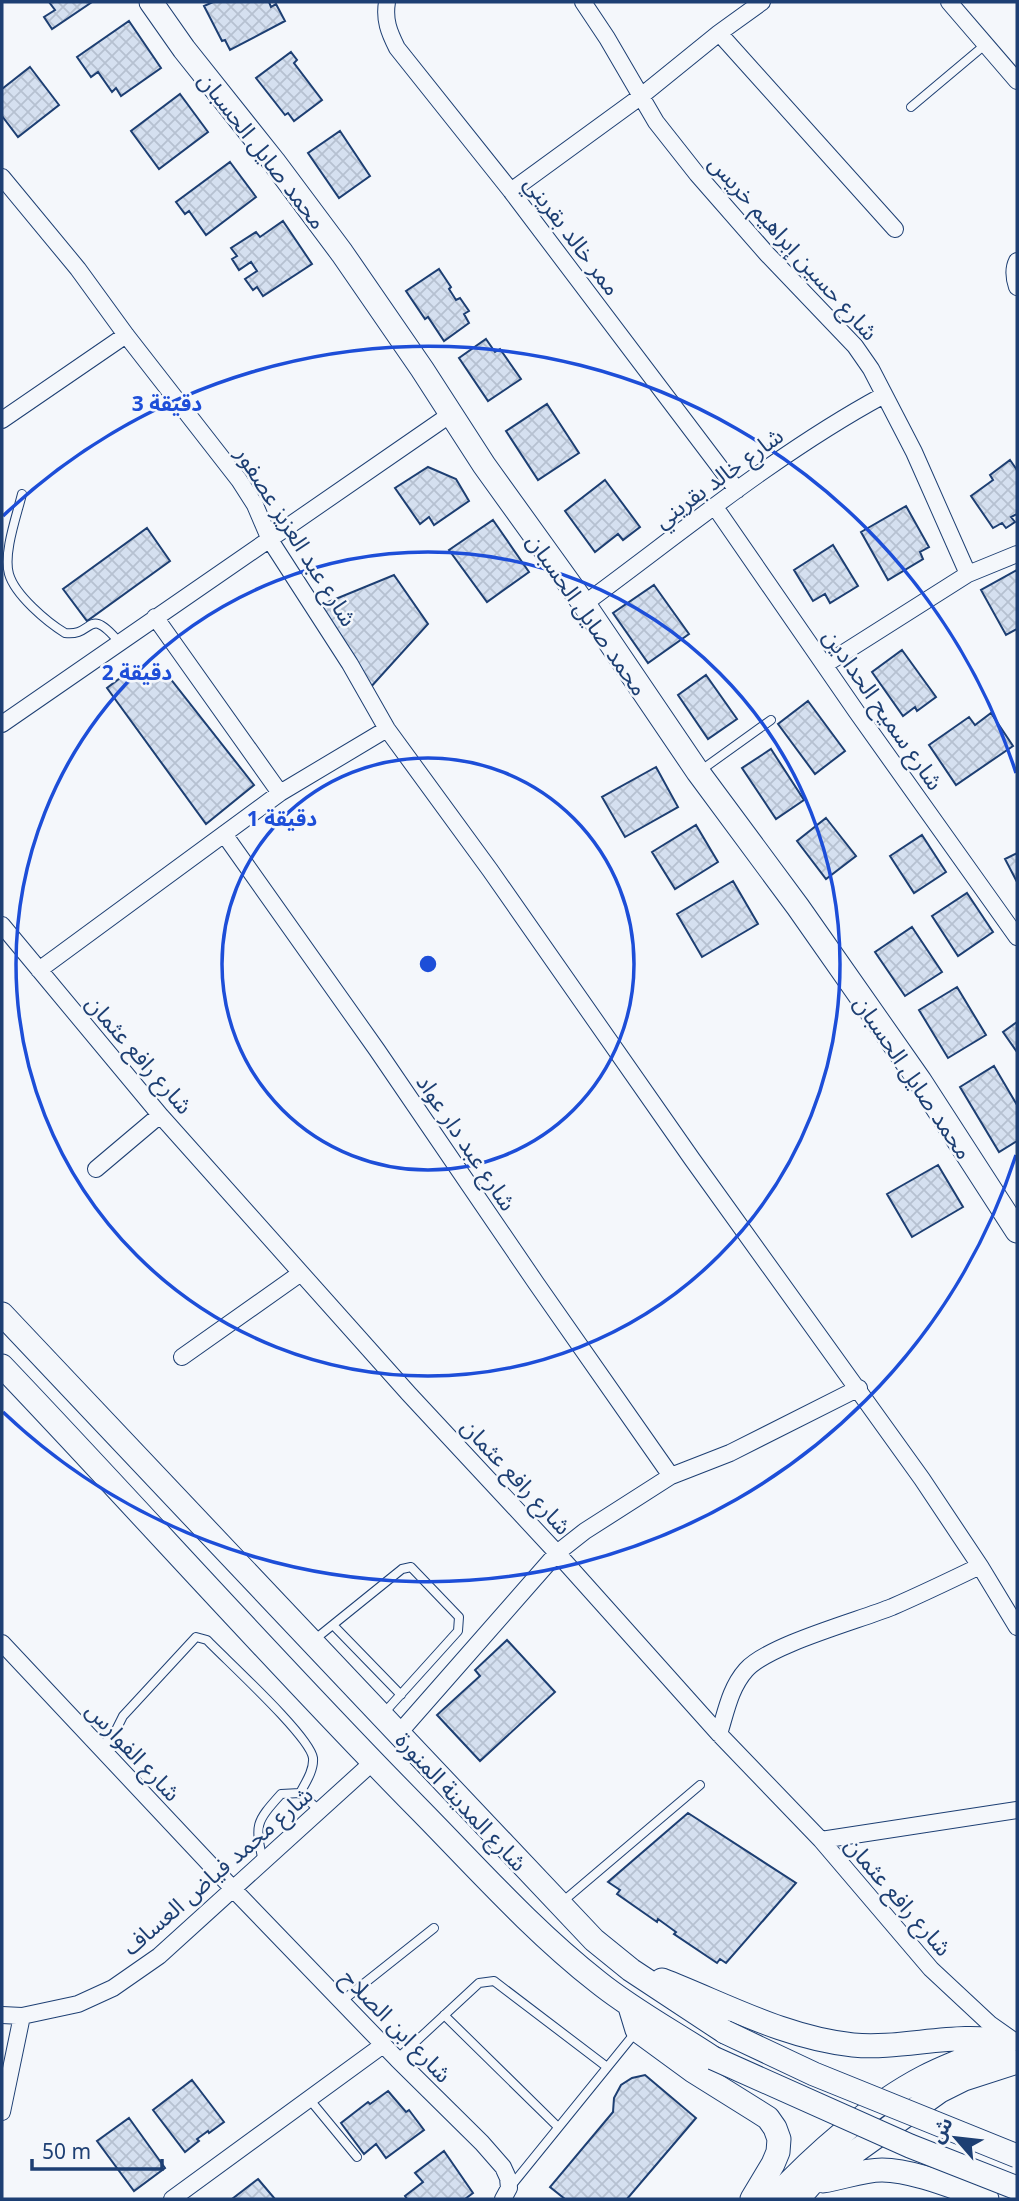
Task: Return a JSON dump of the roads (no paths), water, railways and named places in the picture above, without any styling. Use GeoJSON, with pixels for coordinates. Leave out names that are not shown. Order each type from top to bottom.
{"type":"FeatureCollection","features":[{"type":"Feature","properties":{"kind":"main road","name":"محمد صايل الحسبان"},"geometry":{"type":"LineString","coordinates":[[152,2],[184,49],[342,253],[515,509],[584,604],[698,772],[798,907],[889,1038],[1017,1231]]}},
{"type":"Feature","properties":{"kind":"main road","name":"شارع المدينة المنورة"},"geometry":{"type":"LineString","coordinates":[[2,1314],[594,1940],[631,1970],[725,2032],[814,2074],[1017,2156]]}},
{"type":"Feature","properties":{"kind":"main road","name":"شارع المدينة المنورة"},"geometry":{"type":"LineString","coordinates":[[2,1366],[373,1762],[559,1950],[630,2007],[713,2058],[897,2140],[1017,2188]]}},
{"type":"Feature","properties":{"kind":"main road"},"geometry":{"type":"LineString","coordinates":[[631,1970],[710,1998],[762,2021],[825,2041],[876,2047],[991,2039],[1014,2047]]}},
{"type":"Feature","properties":{"kind":"main road"},"geometry":{"type":"LineString","coordinates":[[630,2007],[637,2030],[693,2071],[768,2118],[775,2128],[779,2139],[778,2152],[752,2199]]}},
{"type":"Feature","properties":{"kind":"main road"},"geometry":{"type":"LineString","coordinates":[[773,2199],[830,2143],[913,2083],[959,2061],[1014,2047]]}},
{"type":"Feature","properties":{"kind":"main road"},"geometry":{"type":"LineString","coordinates":[[806,2191],[940,2091],[1014,2047]]}},
{"type":"Feature","properties":{"kind":"main road"},"geometry":{"type":"LineString","coordinates":[[806,2191],[861,2172],[883,2170],[900,2172],[949,2193],[987,2199]]}},
{"type":"Feature","properties":{"kind":"street","name":"ممر خالد بقريني"},"geometry":{"type":"LineString","coordinates":[[386,2],[385,17],[397,48],[511,191],[737,490]]}},
{"type":"Feature","properties":{"kind":"street","name":"شارع حسين إبراهيم خريس"},"geometry":{"type":"LineString","coordinates":[[583,2],[656,122],[731,216],[855,346],[871,369],[914,452],[968,574]]}},
{"type":"Feature","properties":{"kind":"street"},"geometry":{"type":"LineString","coordinates":[[511,191],[640,97],[762,2]]}},
{"type":"Feature","properties":{"kind":"street"},"geometry":{"type":"LineString","coordinates":[[949,2],[1017,81]]}},
{"type":"Feature","properties":{"kind":"street"},"geometry":{"type":"LineString","coordinates":[[719,33],[895,229]]}},
{"type":"Feature","properties":{"kind":"street","name":"شارع عبد العزيز عصفور"},"geometry":{"type":"LineString","coordinates":[[2,177],[78,270],[239,480],[255,505],[270,540],[350,664],[387,729],[490,870],[692,1159],[859,1388],[980,1566],[1017,1628]]}},
{"type":"Feature","properties":{"kind":"street"},"geometry":{"type":"LineString","coordinates":[[1017,261],[1014,278],[1017,287]]}},
{"type":"Feature","properties":{"kind":"street"},"geometry":{"type":"LineString","coordinates":[[2,421],[126,335]]}},
{"type":"Feature","properties":{"kind":"street","name":"شارع خالد بقريني"},"geometry":{"type":"LineString","coordinates":[[584,604],[737,490],[842,419],[884,395]]}},
{"type":"Feature","properties":{"kind":"street"},"geometry":{"type":"LineString","coordinates":[[2,724],[451,414]]}},
{"type":"Feature","properties":{"kind":"street","name":"شارع سميح الحدادين"},"geometry":{"type":"LineString","coordinates":[[715,507],[1017,937]]}},
{"type":"Feature","properties":{"kind":"street"},"geometry":{"type":"LineString","coordinates":[[826,664],[968,574],[1017,554]]}},
{"type":"Feature","properties":{"kind":"street"},"geometry":{"type":"LineString","coordinates":[[155,617],[280,793]]}},
{"type":"Feature","properties":{"kind":"street"},"geometry":{"type":"LineString","coordinates":[[39,970],[280,793],[387,729]]}},
{"type":"Feature","properties":{"kind":"street","name":"شارع عبد دار عواد"},"geometry":{"type":"LineString","coordinates":[[224,834],[377,1050],[671,1476]]}},
{"type":"Feature","properties":{"kind":"street","name":"شارع رافع عثمان"},"geometry":{"type":"LineString","coordinates":[[2,925],[160,1115],[409,1394],[557,1553],[719,1734],[821,1840],[931,1969],[1014,2047]]}},
{"type":"Feature","properties":{"kind":"street"},"geometry":{"type":"LineString","coordinates":[[96,1169],[160,1115]]}},
{"type":"Feature","properties":{"kind":"street"},"geometry":{"type":"LineString","coordinates":[[182,1357],[301,1273]]}},
{"type":"Feature","properties":{"kind":"street"},"geometry":{"type":"LineString","coordinates":[[399,1733],[557,1553],[596,1524],[671,1476],[730,1453],[859,1388]]}},
{"type":"Feature","properties":{"kind":"street"},"geometry":{"type":"LineString","coordinates":[[719,1734],[733,1689],[756,1660],[891,1607],[980,1566]]}},
{"type":"Feature","properties":{"kind":"street","name":"شارع الفوارس"},"geometry":{"type":"LineString","coordinates":[[2,1643],[234,1890]]}},
{"type":"Feature","properties":{"kind":"street","name":"شارع محمد فياض العساف"},"geometry":{"type":"LineString","coordinates":[[2,2015],[22,2016],[78,2004],[113,1988],[159,1956],[373,1762]]}},
{"type":"Feature","properties":{"kind":"street"},"geometry":{"type":"LineString","coordinates":[[821,1840],[1017,1810]]}},
{"type":"Feature","properties":{"kind":"street","name":"شارع ابن الصلاح"},"geometry":{"type":"LineString","coordinates":[[234,1890],[482,2143],[503,2167],[508,2178],[506,2193]]}},
{"type":"Feature","properties":{"kind":"street"},"geometry":{"type":"LineString","coordinates":[[2,2112],[22,2016]]}},
{"type":"Feature","properties":{"kind":"street"},"geometry":{"type":"LineString","coordinates":[[172,2199],[383,2045]]}},
{"type":"Feature","properties":{"kind":"lane"},"geometry":{"type":"LineString","coordinates":[[911,107],[986,44]]}},
{"type":"Feature","properties":{"kind":"lane"},"geometry":{"type":"LineString","coordinates":[[22,494],[9,553],[8,573],[13,584],[29,604],[65,633],[76,633],[100,623],[106,626],[119,642]]}},
{"type":"Feature","properties":{"kind":"lane"},"geometry":{"type":"LineString","coordinates":[[698,772],[771,720]]}},
{"type":"Feature","properties":{"kind":"lane"},"geometry":{"type":"LineString","coordinates":[[311,1643],[402,1569],[411,1567],[459,1618],[458,1632],[382,1715]]}},
{"type":"Feature","properties":{"kind":"lane"},"geometry":{"type":"LineString","coordinates":[[333,1625],[401,1695]]}},
{"type":"Feature","properties":{"kind":"lane"},"geometry":{"type":"LineString","coordinates":[[100,1749],[116,1730],[123,1716],[196,1637],[207,1640],[293,1727],[313,1756],[312,1771],[300,1793]]}},
{"type":"Feature","properties":{"kind":"lane"},"geometry":{"type":"LineString","coordinates":[[559,1905],[701,1785]]}},
{"type":"Feature","properties":{"kind":"lane"},"geometry":{"type":"LineString","coordinates":[[263,1862],[257,1835],[259,1819],[281,1794],[300,1793],[320,1811]]}},
{"type":"Feature","properties":{"kind":"lane"},"geometry":{"type":"LineString","coordinates":[[342,2001],[434,1928]]}},
{"type":"Feature","properties":{"kind":"lane"},"geometry":{"type":"LineString","coordinates":[[397,2059],[479,1983],[494,1981],[607,2067]]}},
{"type":"Feature","properties":{"kind":"lane"},"geometry":{"type":"LineString","coordinates":[[444,2015],[558,2127]]}},
{"type":"Feature","properties":{"kind":"lane"},"geometry":{"type":"LineString","coordinates":[[506,2193],[637,2030]]}},
{"type":"Feature","properties":{"kind":"lane"},"geometry":{"type":"LineString","coordinates":[[310,2100],[357,2157]]}}]}
